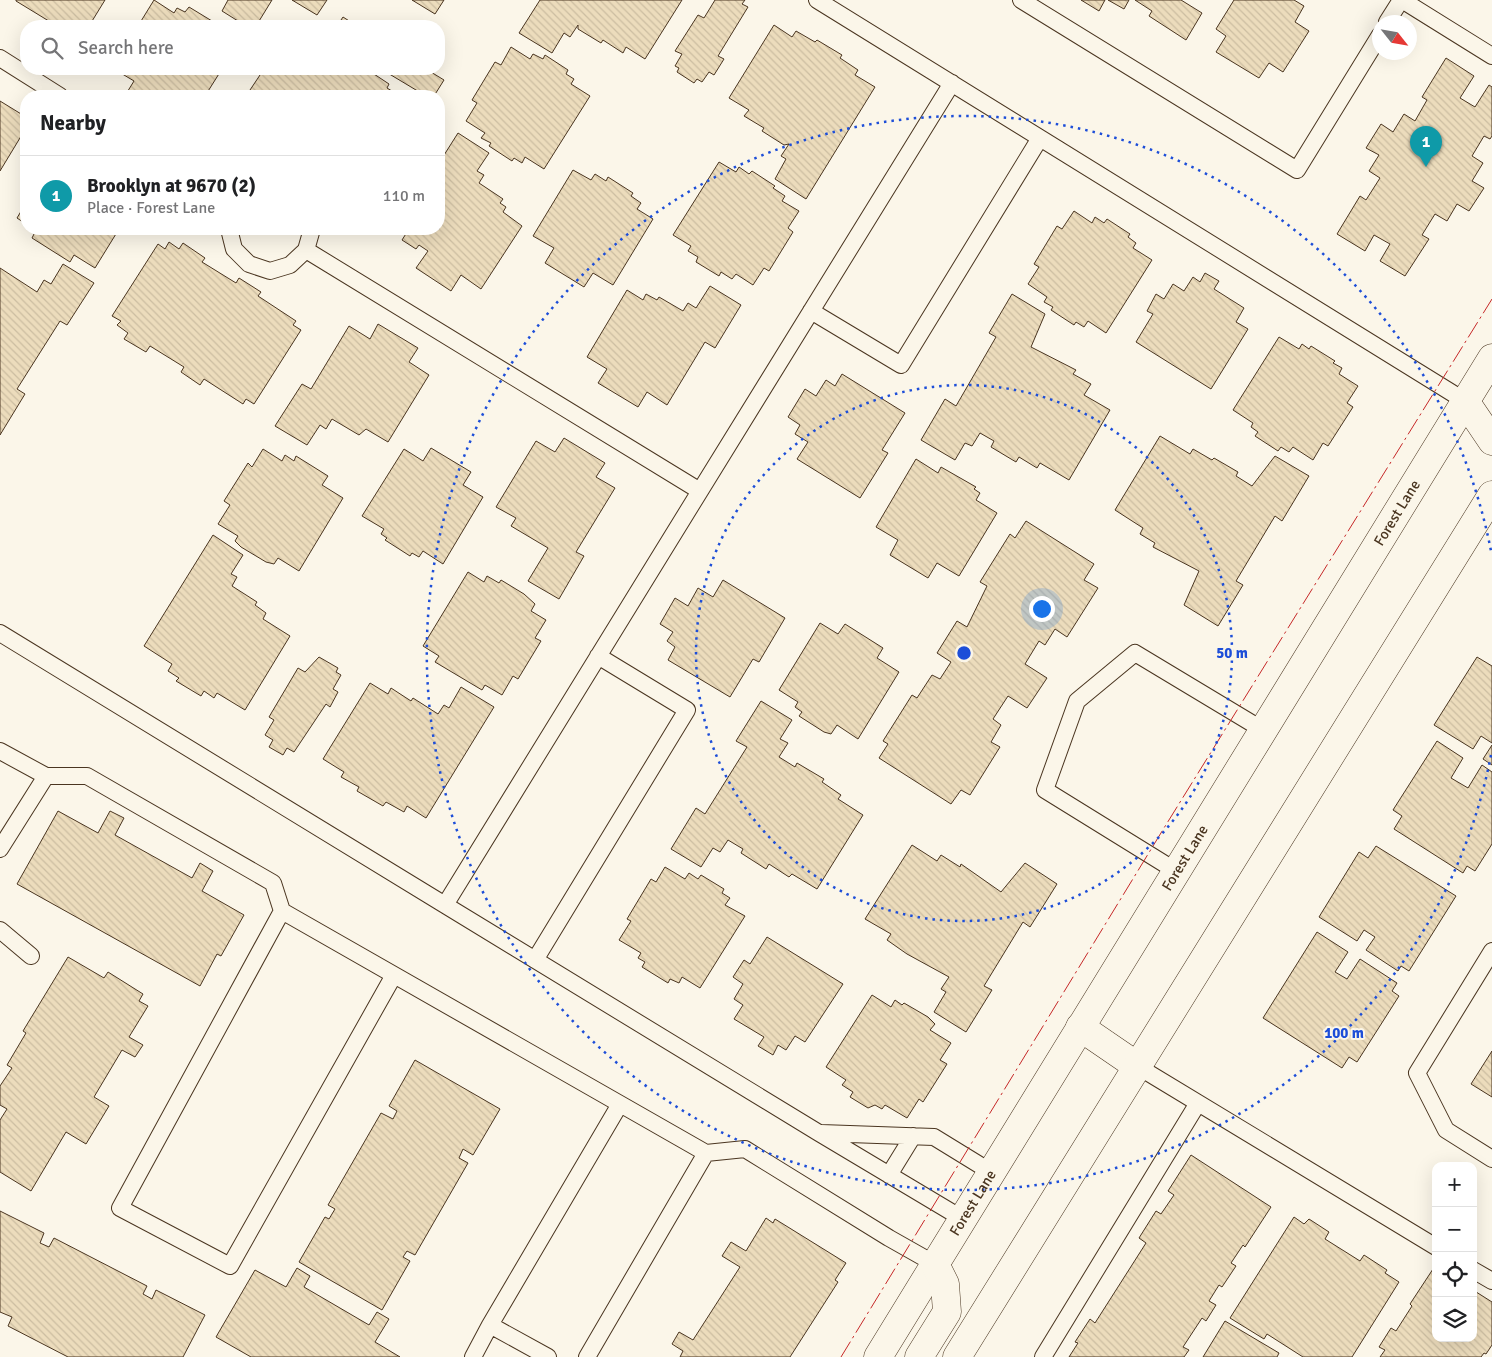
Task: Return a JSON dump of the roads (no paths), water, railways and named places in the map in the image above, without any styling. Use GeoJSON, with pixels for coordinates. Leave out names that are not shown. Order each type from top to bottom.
{"type":"FeatureCollection","features":[{"type":"Feature","properties":{"kind":"main road","name":"Forest Lane"},"geometry":{"type":"LineString","coordinates":[[878,1357],[1492,358]]}},
{"type":"Feature","properties":{"kind":"main road"},"geometry":{"type":"LineString","coordinates":[[1465,401],[1492,407]]}},
{"type":"Feature","properties":{"kind":"main road"},"geometry":{"type":"LineString","coordinates":[[1465,401],[1492,441]]}},
{"type":"Feature","properties":{"kind":"main road"},"geometry":{"type":"LineString","coordinates":[[957,1357],[1492,495]]}},
{"type":"Feature","properties":{"kind":"main road"},"geometry":{"type":"LineString","coordinates":[[1080,1027],[1137,1066]]}},
{"type":"Feature","properties":{"kind":"main road"},"geometry":{"type":"LineString","coordinates":[[919,1357],[947,1312],[944,1284],[935,1264]]}},
{"type":"Feature","properties":{"kind":"lane"},"geometry":{"type":"LineString","coordinates":[[818,0],[1465,401]]}},
{"type":"Feature","properties":{"kind":"lane"},"geometry":{"type":"LineString","coordinates":[[1021,0],[1297,170],[1372,48]]}},
{"type":"Feature","properties":{"kind":"lane"},"geometry":{"type":"LineString","coordinates":[[1391,15],[1401,0],[1492,56]]}},
{"type":"Feature","properties":{"kind":"lane"},"geometry":{"type":"LineString","coordinates":[[0,58],[20,71]]}},
{"type":"Feature","properties":{"kind":"lane"},"geometry":{"type":"LineString","coordinates":[[27,75],[51,90]]}},
{"type":"Feature","properties":{"kind":"lane"},"geometry":{"type":"LineString","coordinates":[[445,905],[952,83]]}},
{"type":"Feature","properties":{"kind":"lane"},"geometry":{"type":"LineString","coordinates":[[811,311],[901,365],[1040,138]]}},
{"type":"Feature","properties":{"kind":"lane"},"geometry":{"type":"LineString","coordinates":[[230,235],[234,249],[248,264],[270,270],[290,265],[306,250],[310,235]]}},
{"type":"Feature","properties":{"kind":"lane"},"geometry":{"type":"LineString","coordinates":[[306,250],[700,491]]}},
{"type":"Feature","properties":{"kind":"lane"},"geometry":{"type":"LineString","coordinates":[[0,633],[963,1219]]}},
{"type":"Feature","properties":{"kind":"lane"},"geometry":{"type":"LineString","coordinates":[[1176,871],[1045,790],[1077,701],[1135,653],[1263,730]]}},
{"type":"Feature","properties":{"kind":"lane"},"geometry":{"type":"LineString","coordinates":[[535,960],[687,710],[598,656]]}},
{"type":"Feature","properties":{"kind":"lane"},"geometry":{"type":"LineString","coordinates":[[0,751],[46,776],[86,776],[273,883],[282,911],[706,1154],[745,1149],[935,1264]]}},
{"type":"Feature","properties":{"kind":"lane"},"geometry":{"type":"LineString","coordinates":[[0,849],[46,776]]}},
{"type":"Feature","properties":{"kind":"lane"},"geometry":{"type":"LineString","coordinates":[[282,911],[120,1208],[230,1266],[394,975]]}},
{"type":"Feature","properties":{"kind":"lane"},"geometry":{"type":"LineString","coordinates":[[0,930],[31,956]]}},
{"type":"Feature","properties":{"kind":"lane"},"geometry":{"type":"LineString","coordinates":[[1492,952],[1417,1073],[1446,1130],[1492,1159]]}},
{"type":"Feature","properties":{"kind":"lane"},"geometry":{"type":"LineString","coordinates":[[1137,1066],[1432,1245]]}},
{"type":"Feature","properties":{"kind":"lane"},"geometry":{"type":"LineString","coordinates":[[1043,1357],[1198,1103]]}},
{"type":"Feature","properties":{"kind":"lane"},"geometry":{"type":"LineString","coordinates":[[473,1357],[620,1104]]}},
{"type":"Feature","properties":{"kind":"lane"},"geometry":{"type":"LineString","coordinates":[[819,1133],[934,1137],[991,1172]]}},
{"type":"Feature","properties":{"kind":"lane"},"geometry":{"type":"LineString","coordinates":[[889,1175],[913,1136]]}},
{"type":"Feature","properties":{"kind":"lane"},"geometry":{"type":"LineString","coordinates":[[587,1357],[706,1154]]}},
{"type":"Feature","properties":{"kind":"lane"},"geometry":{"type":"LineString","coordinates":[[1477,1272],[1492,1281]]}},
{"type":"Feature","properties":{"kind":"lane"},"geometry":{"type":"LineString","coordinates":[[490,1325],[548,1357]]}},
{"type":"Feature","properties":{"kind":"place","name":"Brooklyn at 9670 (2)"},"geometry":{"type":"Point","coordinates":[1426,167]}}]}
